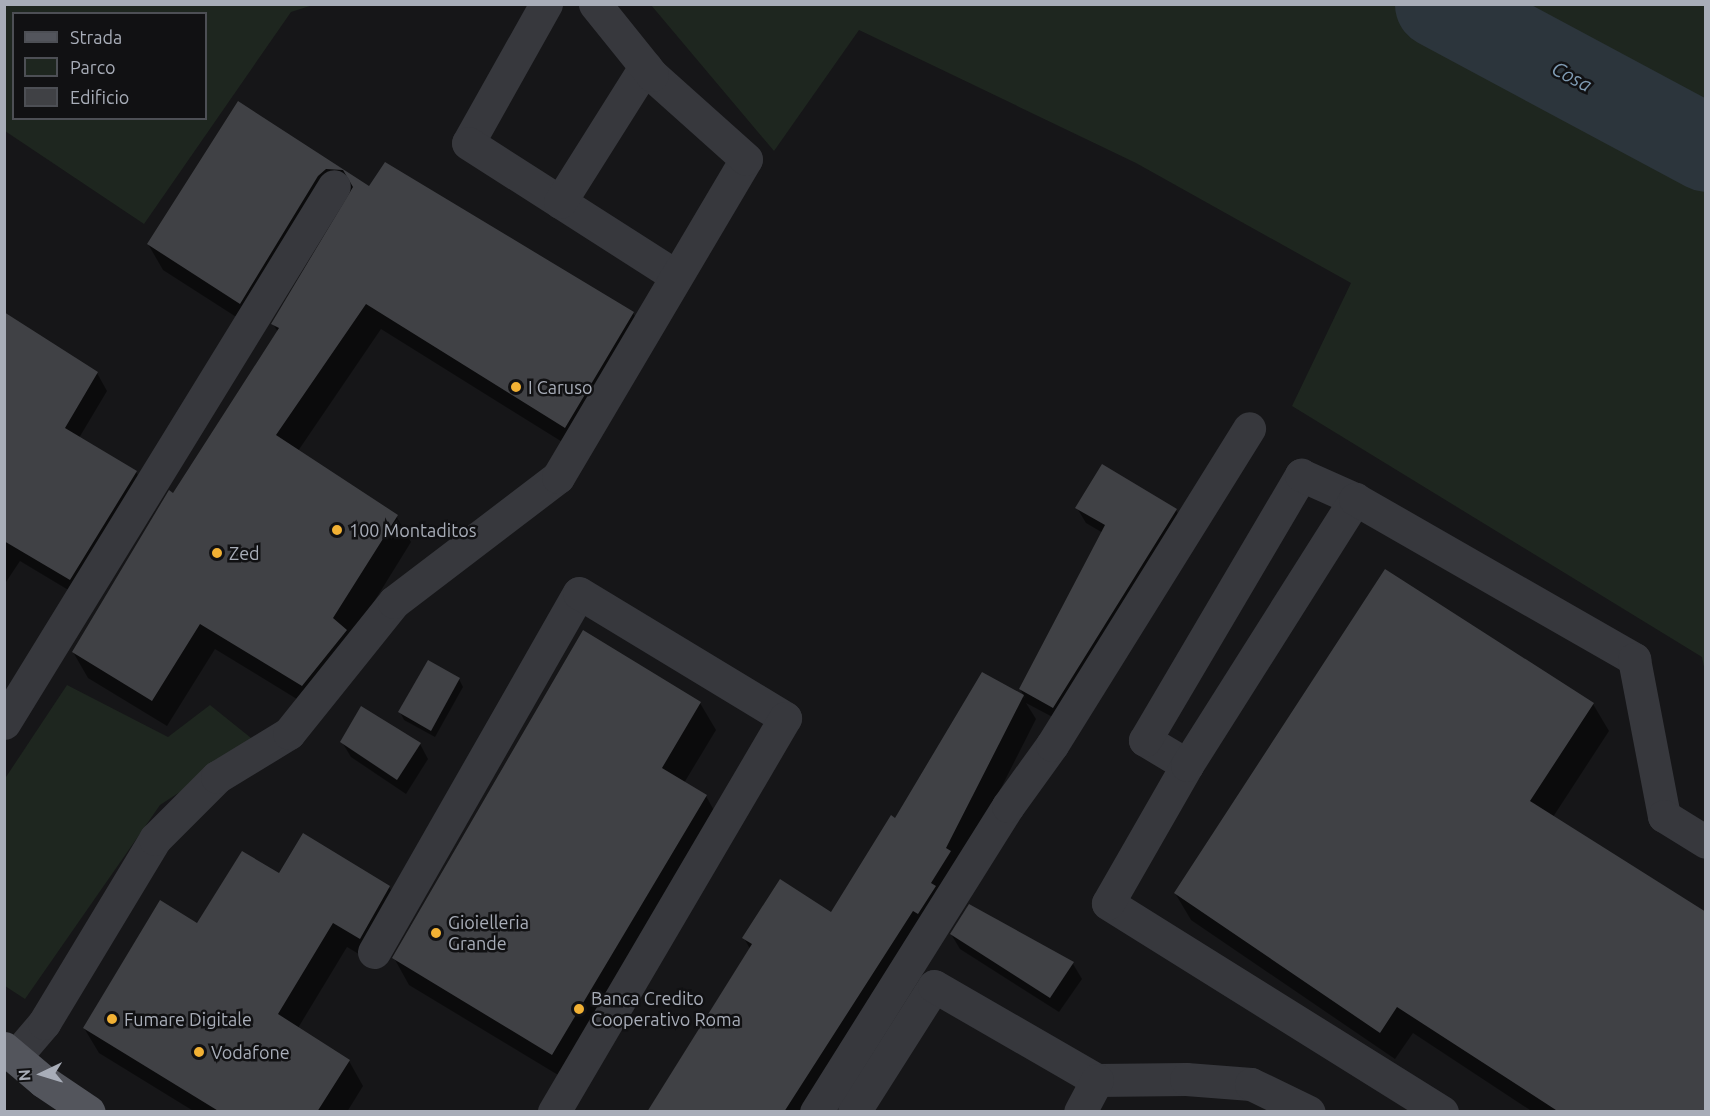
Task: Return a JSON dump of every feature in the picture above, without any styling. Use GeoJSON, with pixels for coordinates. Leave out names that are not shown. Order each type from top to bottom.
{"type":"FeatureCollection","features":[{"type":"Feature","properties":{"kind":"main road"},"geometry":{"type":"LineString","coordinates":[[8,1059],[88,1112]]}},
{"type":"Feature","properties":{"kind":"lane"},"geometry":{"type":"LineString","coordinates":[[546,4],[468,143],[676,276]]}},
{"type":"Feature","properties":{"kind":"lane"},"geometry":{"type":"LineString","coordinates":[[8,1059],[44,1023],[155,839],[217,777],[289,733],[394,602],[558,477],[746,159],[645,67],[595,4]]}},
{"type":"Feature","properties":{"kind":"lane"},"geometry":{"type":"LineString","coordinates":[[560,202],[645,67]]}},
{"type":"Feature","properties":{"kind":"lane"},"geometry":{"type":"LineString","coordinates":[[4,723],[334,186]]}},
{"type":"Feature","properties":{"kind":"lane"},"geometry":{"type":"LineString","coordinates":[[816,1112],[1008,807],[1058,735],[1250,428]]}},
{"type":"Feature","properties":{"kind":"lane"},"geometry":{"type":"LineString","coordinates":[[1187,765],[1145,740],[1301,475],[1355,499],[1634,659],[1664,816],[1706,842]]}},
{"type":"Feature","properties":{"kind":"lane"},"geometry":{"type":"LineString","coordinates":[[1355,499],[1187,765],[1108,903],[1442,1112]]}},
{"type":"Feature","properties":{"kind":"lane"},"geometry":{"type":"LineString","coordinates":[[374,952],[579,593],[785,718],[554,1112]]}},
{"type":"Feature","properties":{"kind":"lane"},"geometry":{"type":"LineString","coordinates":[[854,1112],[934,986],[1097,1080],[1186,1079],[1251,1084],[1309,1112]]}},
{"type":"Feature","properties":{"kind":"lane"},"geometry":{"type":"LineString","coordinates":[[1080,1112],[1097,1080]]}},
{"type":"Feature","properties":{"kind":"green space"},"geometry":{"type":"Polygon","coordinates":[[[4,5],[313,5],[291,12],[144,224],[5,131],[4,5]]]}},
{"type":"Feature","properties":{"kind":"green space"},"geometry":{"type":"Polygon","coordinates":[[[651,5],[1705,5],[1705,672],[1702,657],[1292,406],[1351,283],[1136,163],[859,30],[774,151],[651,5]]]}},
{"type":"Feature","properties":{"kind":"green space"},"geometry":{"type":"Polygon","coordinates":[[[67,685],[168,737],[210,705],[256,742],[160,805],[25,999],[5,986],[4,780],[67,685]]]}},
{"type":"Feature","properties":{"kind":"building"},"geometry":{"type":"Polygon","coordinates":[[[238,101],[369,186],[385,162],[634,312],[565,428],[366,304],[276,435],[398,515],[333,618],[347,630],[302,686],[200,624],[152,701],[72,652],[169,490],[173,493],[279,328],[271,324],[353,187],[343,170],[326,169],[318,176],[240,304],[147,244],[238,101]]]}},
{"type":"Feature","properties":{"kind":"building"},"geometry":{"type":"Polygon","coordinates":[[[4,312],[98,372],[65,428],[137,471],[70,580],[4,541],[4,312]]]}},
{"type":"Feature","properties":{"kind":"building"},"geometry":{"type":"Polygon","coordinates":[[[1102,464],[1177,509],[1053,708],[1019,689],[1105,525],[1075,508],[1102,464]]]}},
{"type":"Feature","properties":{"kind":"building"},"geometry":{"type":"Polygon","coordinates":[[[1385,569],[1594,703],[1530,801],[1706,912],[1706,1112],[1559,1112],[1397,1007],[1380,1033],[1174,893],[1385,569]]]}},
{"type":"Feature","properties":{"kind":"building"},"geometry":{"type":"Polygon","coordinates":[[[583,630],[701,702],[662,768],[707,795],[552,1055],[392,958],[583,630]]]}},
{"type":"Feature","properties":{"kind":"building"},"geometry":{"type":"Polygon","coordinates":[[[428,660],[460,678],[431,731],[398,712],[428,660]]]}},
{"type":"Feature","properties":{"kind":"building"},"geometry":{"type":"Polygon","coordinates":[[[982,672],[1024,695],[946,848],[951,851],[931,883],[936,886],[918,914],[913,911],[784,1112],[647,1112],[752,944],[742,938],[780,879],[831,912],[891,815],[895,818],[982,672]]]}},
{"type":"Feature","properties":{"kind":"building"},"geometry":{"type":"Polygon","coordinates":[[[361,706],[421,743],[397,780],[340,742],[361,706]]]}},
{"type":"Feature","properties":{"kind":"building"},"geometry":{"type":"Polygon","coordinates":[[[303,833],[390,886],[360,939],[333,923],[278,1014],[350,1060],[317,1112],[220,1112],[83,1028],[160,900],[197,923],[242,851],[279,873],[303,833]]]}},
{"type":"Feature","properties":{"kind":"building"},"geometry":{"type":"Polygon","coordinates":[[[969,904],[1074,962],[1050,998],[950,934],[969,904]]]}},
{"type":"Feature","properties":{"kind":"waterway","name":"Cosa"},"geometry":{"type":"LineString","coordinates":[[1438,4],[1706,148]]}},
{"type":"Feature","properties":{"kind":"place","name":"I Caruso"},"geometry":{"type":"Point","coordinates":[516,387]}},
{"type":"Feature","properties":{"kind":"place","name":"100 Montaditos"},"geometry":{"type":"Point","coordinates":[337,530]}},
{"type":"Feature","properties":{"kind":"place","name":"Zed"},"geometry":{"type":"Point","coordinates":[217,553]}},
{"type":"Feature","properties":{"kind":"place","name":"Gioielleria Grande"},"geometry":{"type":"Point","coordinates":[436,933]}},
{"type":"Feature","properties":{"kind":"place","name":"Banca Credito Cooperativo Roma"},"geometry":{"type":"Point","coordinates":[579,1009]}},
{"type":"Feature","properties":{"kind":"place","name":"Fumare Digitale"},"geometry":{"type":"Point","coordinates":[112,1019]}},
{"type":"Feature","properties":{"kind":"place","name":"Vodafone"},"geometry":{"type":"Point","coordinates":[199,1052]}}]}
